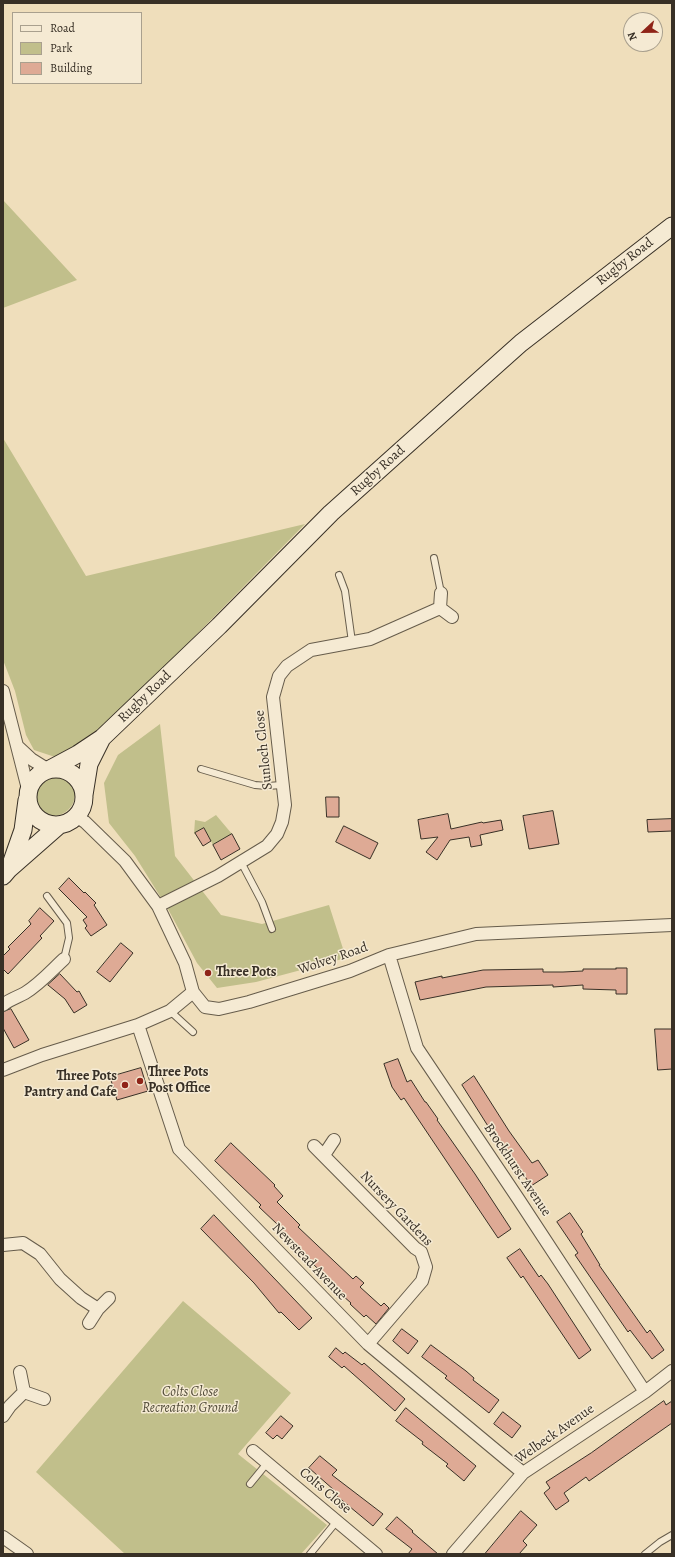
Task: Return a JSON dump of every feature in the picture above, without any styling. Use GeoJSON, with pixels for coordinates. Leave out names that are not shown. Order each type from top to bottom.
{"type":"FeatureCollection","features":[{"type":"Feature","properties":{"kind":"main road","name":"Rugby Road"},"geometry":{"type":"LineString","coordinates":[[49,769],[78,754],[102,738],[219,626],[331,513],[450,406],[521,344],[672,226]]}},
{"type":"Feature","properties":{"kind":"main road","name":"Rugby Road"},"geometry":{"type":"LineString","coordinates":[[84,794],[89,764],[102,738]]}},
{"type":"Feature","properties":{"kind":"main road"},"geometry":{"type":"LineString","coordinates":[[49,769],[60,769],[69,772],[76,777],[82,785],[84,794],[83,806],[77,817],[58,826],[6,873],[23,830],[27,795],[35,777],[49,769]]}},
{"type":"Feature","properties":{"kind":"main road"},"geometry":{"type":"LineString","coordinates":[[27,795],[30,810],[37,819],[47,824],[58,826]]}},
{"type":"Feature","properties":{"kind":"street"},"geometry":{"type":"LineString","coordinates":[[441,593],[440,608],[452,617]]}},
{"type":"Feature","properties":{"kind":"street","name":"Sunloch Close"},"geometry":{"type":"LineString","coordinates":[[158,906],[218,876],[267,846],[277,834],[282,822],[285,805],[273,697],[279,676],[287,666],[311,650],[377,636],[440,608]]}},
{"type":"Feature","properties":{"kind":"street"},"geometry":{"type":"LineString","coordinates":[[3,691],[17,746],[27,795]]}},
{"type":"Feature","properties":{"kind":"street"},"geometry":{"type":"LineString","coordinates":[[17,746],[30,759],[49,769]]}},
{"type":"Feature","properties":{"kind":"street"},"geometry":{"type":"LineString","coordinates":[[3,1070],[42,1055],[138,1025],[170,1011],[193,992],[185,963],[158,906],[124,860],[85,822],[77,817]]}},
{"type":"Feature","properties":{"kind":"street","name":"Wolvey Road"},"geometry":{"type":"LineString","coordinates":[[193,992],[205,1007],[219,1009],[350,971],[388,955],[476,934],[672,925]]}},
{"type":"Feature","properties":{"kind":"street","name":"Brockhurst Avenue"},"geometry":{"type":"LineString","coordinates":[[388,955],[417,1048],[645,1392]]}},
{"type":"Feature","properties":{"kind":"street"},"geometry":{"type":"LineString","coordinates":[[3,1005],[10,999],[25,993],[64,959]]}},
{"type":"Feature","properties":{"kind":"street","name":"Newstead Avenue"},"geometry":{"type":"LineString","coordinates":[[138,1025],[179,1149],[368,1344],[523,1473]]}},
{"type":"Feature","properties":{"kind":"street"},"geometry":{"type":"LineString","coordinates":[[324,1155],[334,1140]]}},
{"type":"Feature","properties":{"kind":"street","name":"Nursery Gardens"},"geometry":{"type":"LineString","coordinates":[[314,1146],[415,1248],[421,1252],[426,1267],[422,1281],[368,1344]]}},
{"type":"Feature","properties":{"kind":"street"},"geometry":{"type":"LineString","coordinates":[[3,1245],[23,1243],[40,1254],[60,1279],[81,1298],[98,1309]]}},
{"type":"Feature","properties":{"kind":"street"},"geometry":{"type":"LineString","coordinates":[[89,1323],[98,1309],[109,1298]]}},
{"type":"Feature","properties":{"kind":"street"},"geometry":{"type":"LineString","coordinates":[[20,1372],[24,1392]]}},
{"type":"Feature","properties":{"kind":"street","name":"Welbeck Avenue"},"geometry":{"type":"LineString","coordinates":[[453,1554],[523,1473],[645,1392],[672,1372]]}},
{"type":"Feature","properties":{"kind":"street"},"geometry":{"type":"LineString","coordinates":[[24,1392],[44,1399]]}},
{"type":"Feature","properties":{"kind":"street"},"geometry":{"type":"LineString","coordinates":[[3,1416],[10,1406],[24,1392]]}},
{"type":"Feature","properties":{"kind":"street","name":"Colts Close"},"geometry":{"type":"LineString","coordinates":[[253,1452],[268,1462],[376,1554]]}},
{"type":"Feature","properties":{"kind":"street"},"geometry":{"type":"LineString","coordinates":[[3,1536],[28,1554]]}},
{"type":"Feature","properties":{"kind":"lane"},"geometry":{"type":"LineString","coordinates":[[434,558],[441,593]]}},
{"type":"Feature","properties":{"kind":"lane"},"geometry":{"type":"LineString","coordinates":[[339,576],[345,591],[352,642]]}},
{"type":"Feature","properties":{"kind":"lane"},"geometry":{"type":"LineString","coordinates":[[201,769],[255,785],[282,785]]}},
{"type":"Feature","properties":{"kind":"lane"},"geometry":{"type":"LineString","coordinates":[[241,862],[262,902],[272,929]]}},
{"type":"Feature","properties":{"kind":"lane"},"geometry":{"type":"LineString","coordinates":[[47,896],[67,923],[69,938],[64,959]]}},
{"type":"Feature","properties":{"kind":"lane"},"geometry":{"type":"LineString","coordinates":[[170,1011],[193,1032]]}},
{"type":"Feature","properties":{"kind":"lane"},"geometry":{"type":"LineString","coordinates":[[250,1484],[268,1462]]}},
{"type":"Feature","properties":{"kind":"lane"},"geometry":{"type":"LineString","coordinates":[[310,1554],[337,1521]]}},
{"type":"Feature","properties":{"kind":"lane"},"geometry":{"type":"LineString","coordinates":[[646,1554],[672,1535]]}},
{"type":"Feature","properties":{"kind":"green space"},"geometry":{"type":"Polygon","coordinates":[[[3,200],[77,280],[3,308],[3,200]]]}},
{"type":"Feature","properties":{"kind":"green space"},"geometry":{"type":"Polygon","coordinates":[[[3,438],[86,576],[305,524],[145,687],[84,742],[58,758],[34,750],[26,735],[15,691],[3,660],[3,438]]]}},
{"type":"Feature","properties":{"kind":"green space"},"geometry":{"type":"Polygon","coordinates":[[[160,724],[175,856],[221,915],[262,924],[329,905],[346,958],[256,982],[217,988],[197,963],[168,909],[135,856],[109,823],[104,783],[118,755],[160,724]]]}},
{"type":"Feature","properties":{"kind":"green space"},"geometry":{"type":"Polygon","coordinates":[[[53,772],[65,776],[71,782],[75,794],[71,806],[65,812],[53,816],[41,812],[35,806],[31,794],[35,782],[41,776],[53,772]]]}},
{"type":"Feature","properties":{"kind":"green space"},"geometry":{"type":"Polygon","coordinates":[[[216,815],[232,834],[213,845],[204,828],[194,834],[195,820],[205,822],[216,815]]]}},
{"type":"Feature","properties":{"kind":"green space","name":"Colts Close Recreation Ground"},"geometry":{"type":"Polygon","coordinates":[[[183,1301],[291,1393],[238,1454],[327,1525],[301,1554],[125,1554],[36,1472],[183,1301]]]}},
{"type":"Feature","properties":{"kind":"building"},"geometry":{"type":"Polygon","coordinates":[[[326,797],[339,797],[339,817],[327,817],[326,797]]]}},
{"type":"Feature","properties":{"kind":"building"},"geometry":{"type":"Polygon","coordinates":[[[553,811],[559,844],[529,849],[523,816],[553,811]]]}},
{"type":"Feature","properties":{"kind":"building"},"geometry":{"type":"Polygon","coordinates":[[[448,814],[451,829],[482,822],[501,820],[503,830],[480,835],[482,845],[471,847],[469,837],[450,840],[437,860],[426,852],[438,837],[421,839],[418,820],[448,814]]]}},
{"type":"Feature","properties":{"kind":"building"},"geometry":{"type":"Polygon","coordinates":[[[672,819],[672,831],[648,832],[647,820],[672,819]]]}},
{"type":"Feature","properties":{"kind":"building"},"geometry":{"type":"Polygon","coordinates":[[[344,826],[378,843],[370,859],[336,842],[344,826]]]}},
{"type":"Feature","properties":{"kind":"building"},"geometry":{"type":"Polygon","coordinates":[[[204,828],[211,841],[203,846],[195,833],[204,828]]]}},
{"type":"Feature","properties":{"kind":"building"},"geometry":{"type":"Polygon","coordinates":[[[232,834],[240,849],[221,860],[213,845],[232,834]]]}},
{"type":"Feature","properties":{"kind":"building"},"geometry":{"type":"Polygon","coordinates":[[[69,878],[96,903],[94,905],[107,925],[91,936],[85,928],[87,926],[83,920],[87,917],[59,889],[69,878]]]}},
{"type":"Feature","properties":{"kind":"building"},"geometry":{"type":"Polygon","coordinates":[[[40,908],[54,921],[40,936],[42,938],[8,974],[3,969],[3,956],[10,949],[8,947],[31,924],[29,921],[40,908]]]}},
{"type":"Feature","properties":{"kind":"building"},"geometry":{"type":"Polygon","coordinates":[[[121,943],[133,953],[110,982],[97,972],[121,943]]]}},
{"type":"Feature","properties":{"kind":"building"},"geometry":{"type":"Polygon","coordinates":[[[627,968],[627,994],[616,994],[616,990],[583,989],[583,985],[553,987],[553,985],[486,987],[420,1000],[415,982],[442,976],[442,978],[483,970],[543,969],[543,972],[563,972],[583,971],[583,969],[627,968]]]}},
{"type":"Feature","properties":{"kind":"building"},"geometry":{"type":"Polygon","coordinates":[[[60,974],[77,992],[79,991],[87,1005],[74,1013],[65,999],[48,985],[60,974]]]}},
{"type":"Feature","properties":{"kind":"building"},"geometry":{"type":"Polygon","coordinates":[[[11,1009],[29,1040],[14,1048],[3,1028],[3,1012],[11,1009]]]}},
{"type":"Feature","properties":{"kind":"building"},"geometry":{"type":"Polygon","coordinates":[[[655,1029],[672,1029],[672,1069],[658,1070],[655,1029]]]}},
{"type":"Feature","properties":{"kind":"building"},"geometry":{"type":"Polygon","coordinates":[[[398,1059],[407,1082],[411,1080],[511,1229],[498,1238],[404,1098],[401,1100],[392,1087],[384,1064],[398,1059]]]}},
{"type":"Feature","properties":{"kind":"building","name":"Three Pots Pantry and Cafe"},"geometry":{"type":"Polygon","coordinates":[[[141,1068],[148,1091],[117,1100],[110,1077],[141,1068]]]}},
{"type":"Feature","properties":{"kind":"building"},"geometry":{"type":"Polygon","coordinates":[[[474,1076],[509,1131],[532,1163],[538,1160],[548,1175],[531,1186],[517,1164],[515,1165],[493,1134],[462,1085],[474,1076]]]}},
{"type":"Feature","properties":{"kind":"building"},"geometry":{"type":"Polygon","coordinates":[[[231,1143],[275,1185],[274,1186],[283,1196],[277,1202],[300,1225],[298,1227],[353,1279],[356,1276],[364,1283],[360,1287],[381,1306],[384,1303],[389,1308],[376,1324],[366,1315],[364,1317],[334,1288],[336,1286],[289,1241],[290,1240],[276,1225],[277,1224],[259,1207],[261,1205],[215,1161],[231,1143]]]}},
{"type":"Feature","properties":{"kind":"building"},"geometry":{"type":"Polygon","coordinates":[[[570,1213],[583,1232],[581,1234],[599,1265],[647,1333],[650,1330],[664,1350],[652,1359],[630,1330],[628,1332],[575,1255],[578,1253],[557,1222],[570,1213]]]}},
{"type":"Feature","properties":{"kind":"building"},"geometry":{"type":"Polygon","coordinates":[[[214,1215],[312,1318],[299,1330],[281,1312],[279,1313],[254,1283],[201,1229],[214,1215]]]}},
{"type":"Feature","properties":{"kind":"building"},"geometry":{"type":"Polygon","coordinates":[[[520,1249],[539,1277],[541,1275],[548,1284],[591,1350],[579,1359],[523,1276],[521,1278],[507,1258],[520,1249]]]}},
{"type":"Feature","properties":{"kind":"building"},"geometry":{"type":"Polygon","coordinates":[[[402,1329],[418,1341],[408,1354],[393,1341],[402,1329]]]}},
{"type":"Feature","properties":{"kind":"building"},"geometry":{"type":"Polygon","coordinates":[[[431,1345],[466,1371],[474,1378],[473,1380],[499,1400],[489,1413],[445,1378],[447,1376],[422,1357],[431,1345]]]}},
{"type":"Feature","properties":{"kind":"building"},"geometry":{"type":"Polygon","coordinates":[[[336,1348],[343,1354],[345,1352],[362,1365],[364,1363],[405,1399],[395,1411],[344,1366],[342,1368],[329,1357],[336,1348]]]}},
{"type":"Feature","properties":{"kind":"building"},"geometry":{"type":"Polygon","coordinates":[[[664,1401],[666,1405],[672,1401],[672,1423],[589,1481],[586,1477],[564,1493],[569,1501],[556,1510],[544,1493],[550,1488],[546,1482],[591,1453],[664,1401]]]}},
{"type":"Feature","properties":{"kind":"building"},"geometry":{"type":"Polygon","coordinates":[[[406,1408],[476,1466],[464,1481],[446,1466],[448,1464],[396,1421],[406,1408]]]}},
{"type":"Feature","properties":{"kind":"building"},"geometry":{"type":"Polygon","coordinates":[[[503,1412],[521,1426],[512,1438],[494,1424],[503,1412]]]}},
{"type":"Feature","properties":{"kind":"building"},"geometry":{"type":"Polygon","coordinates":[[[281,1416],[293,1426],[282,1439],[277,1435],[273,1439],[266,1433],[281,1416]]]}},
{"type":"Feature","properties":{"kind":"building"},"geometry":{"type":"Polygon","coordinates":[[[320,1456],[337,1470],[332,1475],[383,1514],[373,1526],[332,1492],[334,1490],[309,1468],[320,1456]]]}},
{"type":"Feature","properties":{"kind":"building"},"geometry":{"type":"Polygon","coordinates":[[[521,1511],[537,1525],[523,1541],[527,1545],[519,1554],[485,1554],[521,1511]]]}},
{"type":"Feature","properties":{"kind":"building"},"geometry":{"type":"Polygon","coordinates":[[[397,1517],[438,1554],[408,1554],[412,1549],[386,1529],[397,1517]]]}},
{"type":"Feature","properties":{"kind":"place","name":"Three Pots"},"geometry":{"type":"Point","coordinates":[208,973]}},
{"type":"Feature","properties":{"kind":"place","name":"Three Pots Post Office"},"geometry":{"type":"Point","coordinates":[140,1081]}},
{"type":"Feature","properties":{"kind":"place","name":"Three Pots Pantry and Cafe"},"geometry":{"type":"Point","coordinates":[125,1085]}}]}
